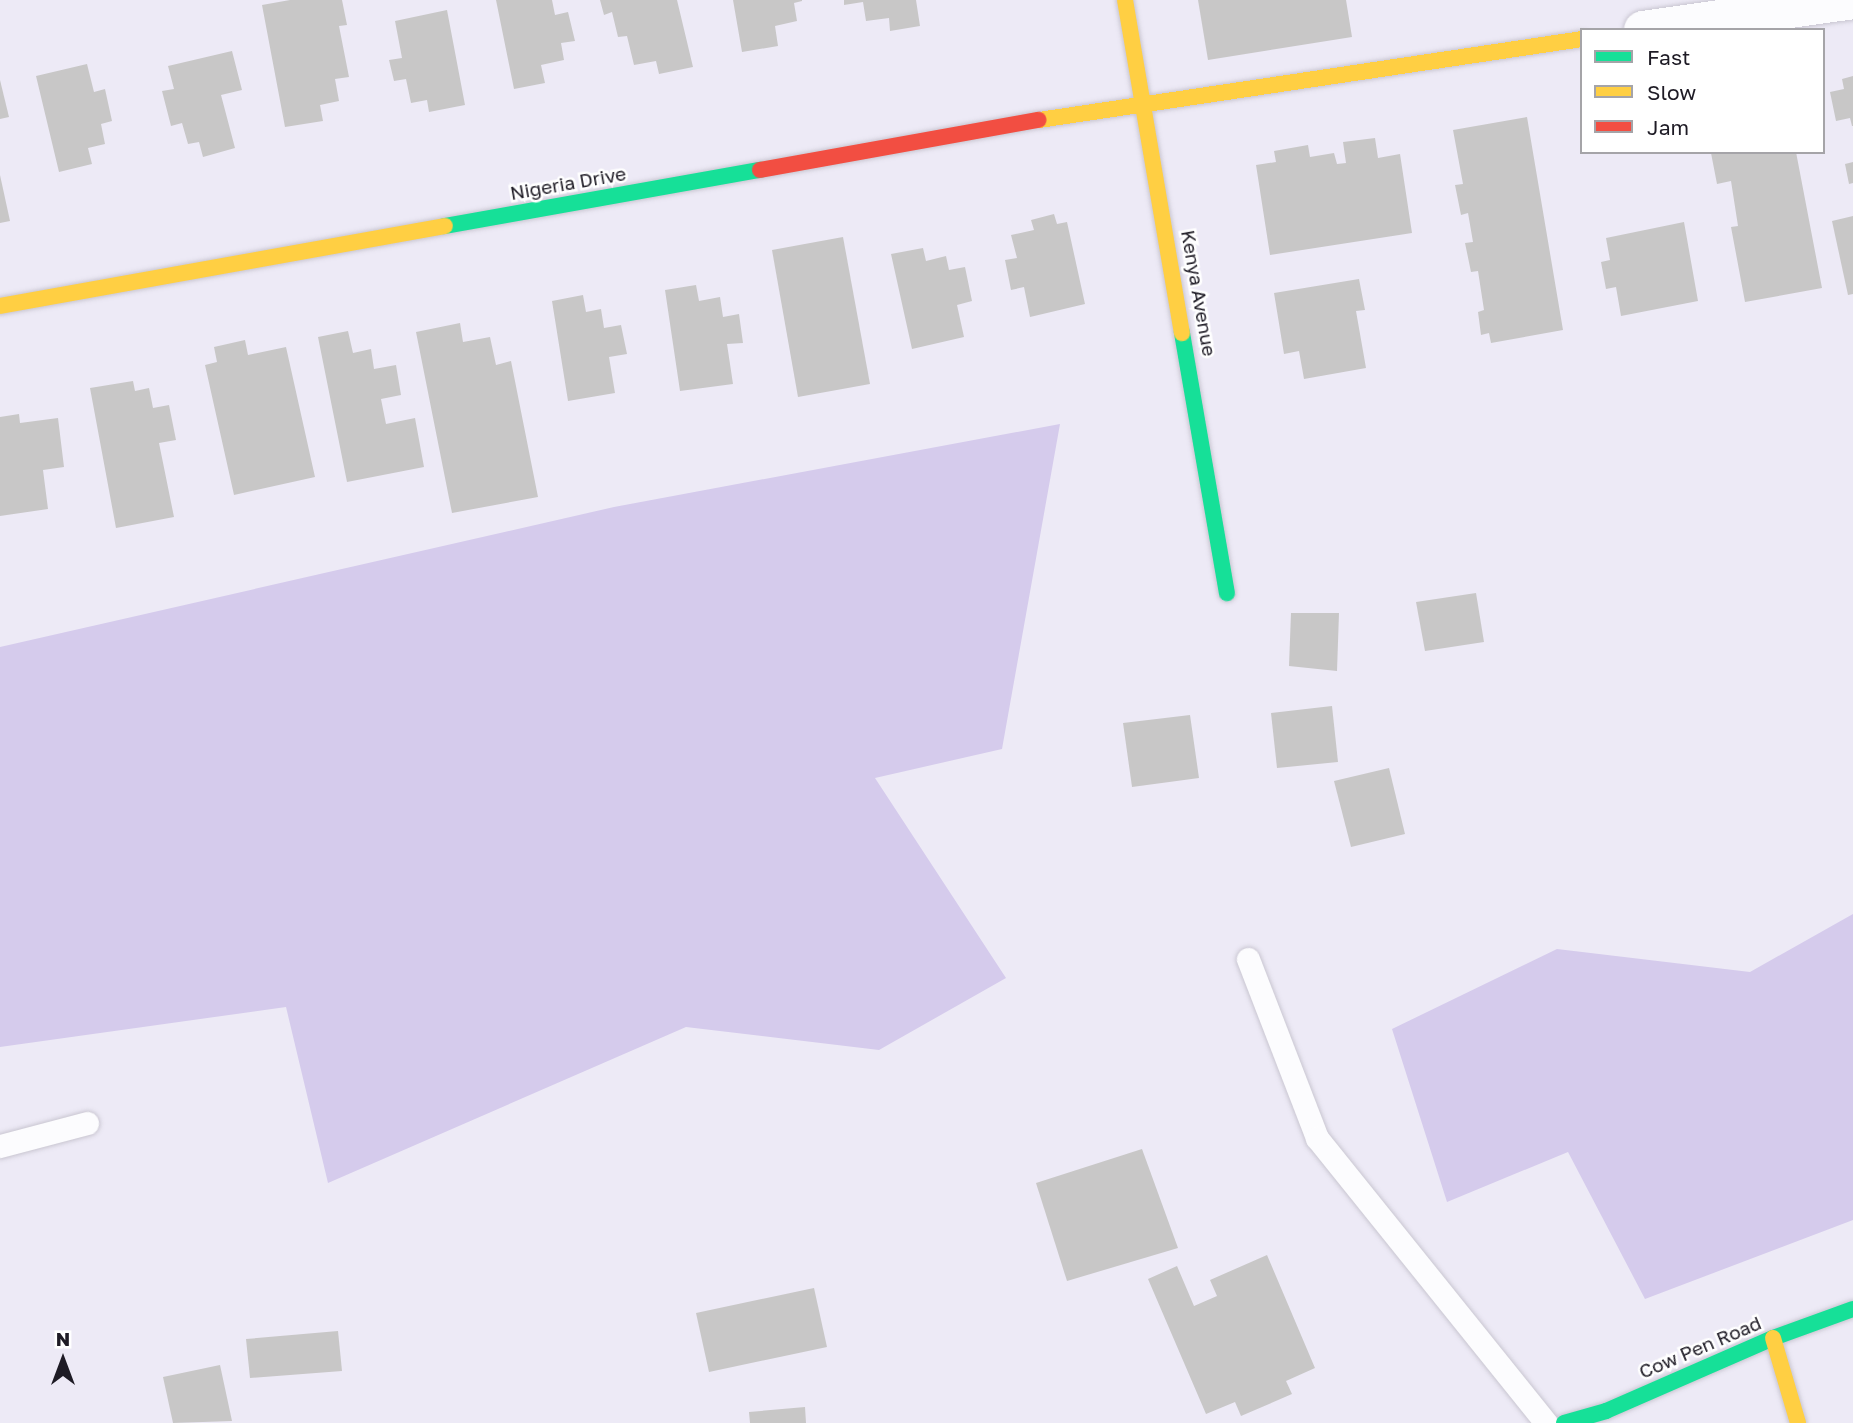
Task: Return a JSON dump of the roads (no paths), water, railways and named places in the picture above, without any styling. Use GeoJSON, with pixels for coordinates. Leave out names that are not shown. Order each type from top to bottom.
{"type":"FeatureCollection","features":[{"type":"Feature","properties":{"kind":"street","name":"Kenya Avenue"},"geometry":{"type":"LineString","coordinates":[[1125,0],[1227,593]]}},
{"type":"Feature","properties":{"kind":"street"},"geometry":{"type":"LineString","coordinates":[[1648,28],[1687,12],[1853,0]]}},
{"type":"Feature","properties":{"kind":"street","name":"Nigeria Drive"},"geometry":{"type":"LineString","coordinates":[[0,306],[1143,101],[1580,38]]}},
{"type":"Feature","properties":{"kind":"street","name":"Cow Pen Road"},"geometry":{"type":"LineString","coordinates":[[1564,1423],[1606,1411],[1773,1338],[1853,1309]]}},
{"type":"Feature","properties":{"kind":"street"},"geometry":{"type":"LineString","coordinates":[[1773,1338],[1798,1423]]}},
{"type":"Feature","properties":{"kind":"lane"},"geometry":{"type":"LineString","coordinates":[[1248,959],[1317,1139],[1546,1423]]}},
{"type":"Feature","properties":{"kind":"lane"},"geometry":{"type":"LineString","coordinates":[[0,1146],[87,1123]]}}]}
